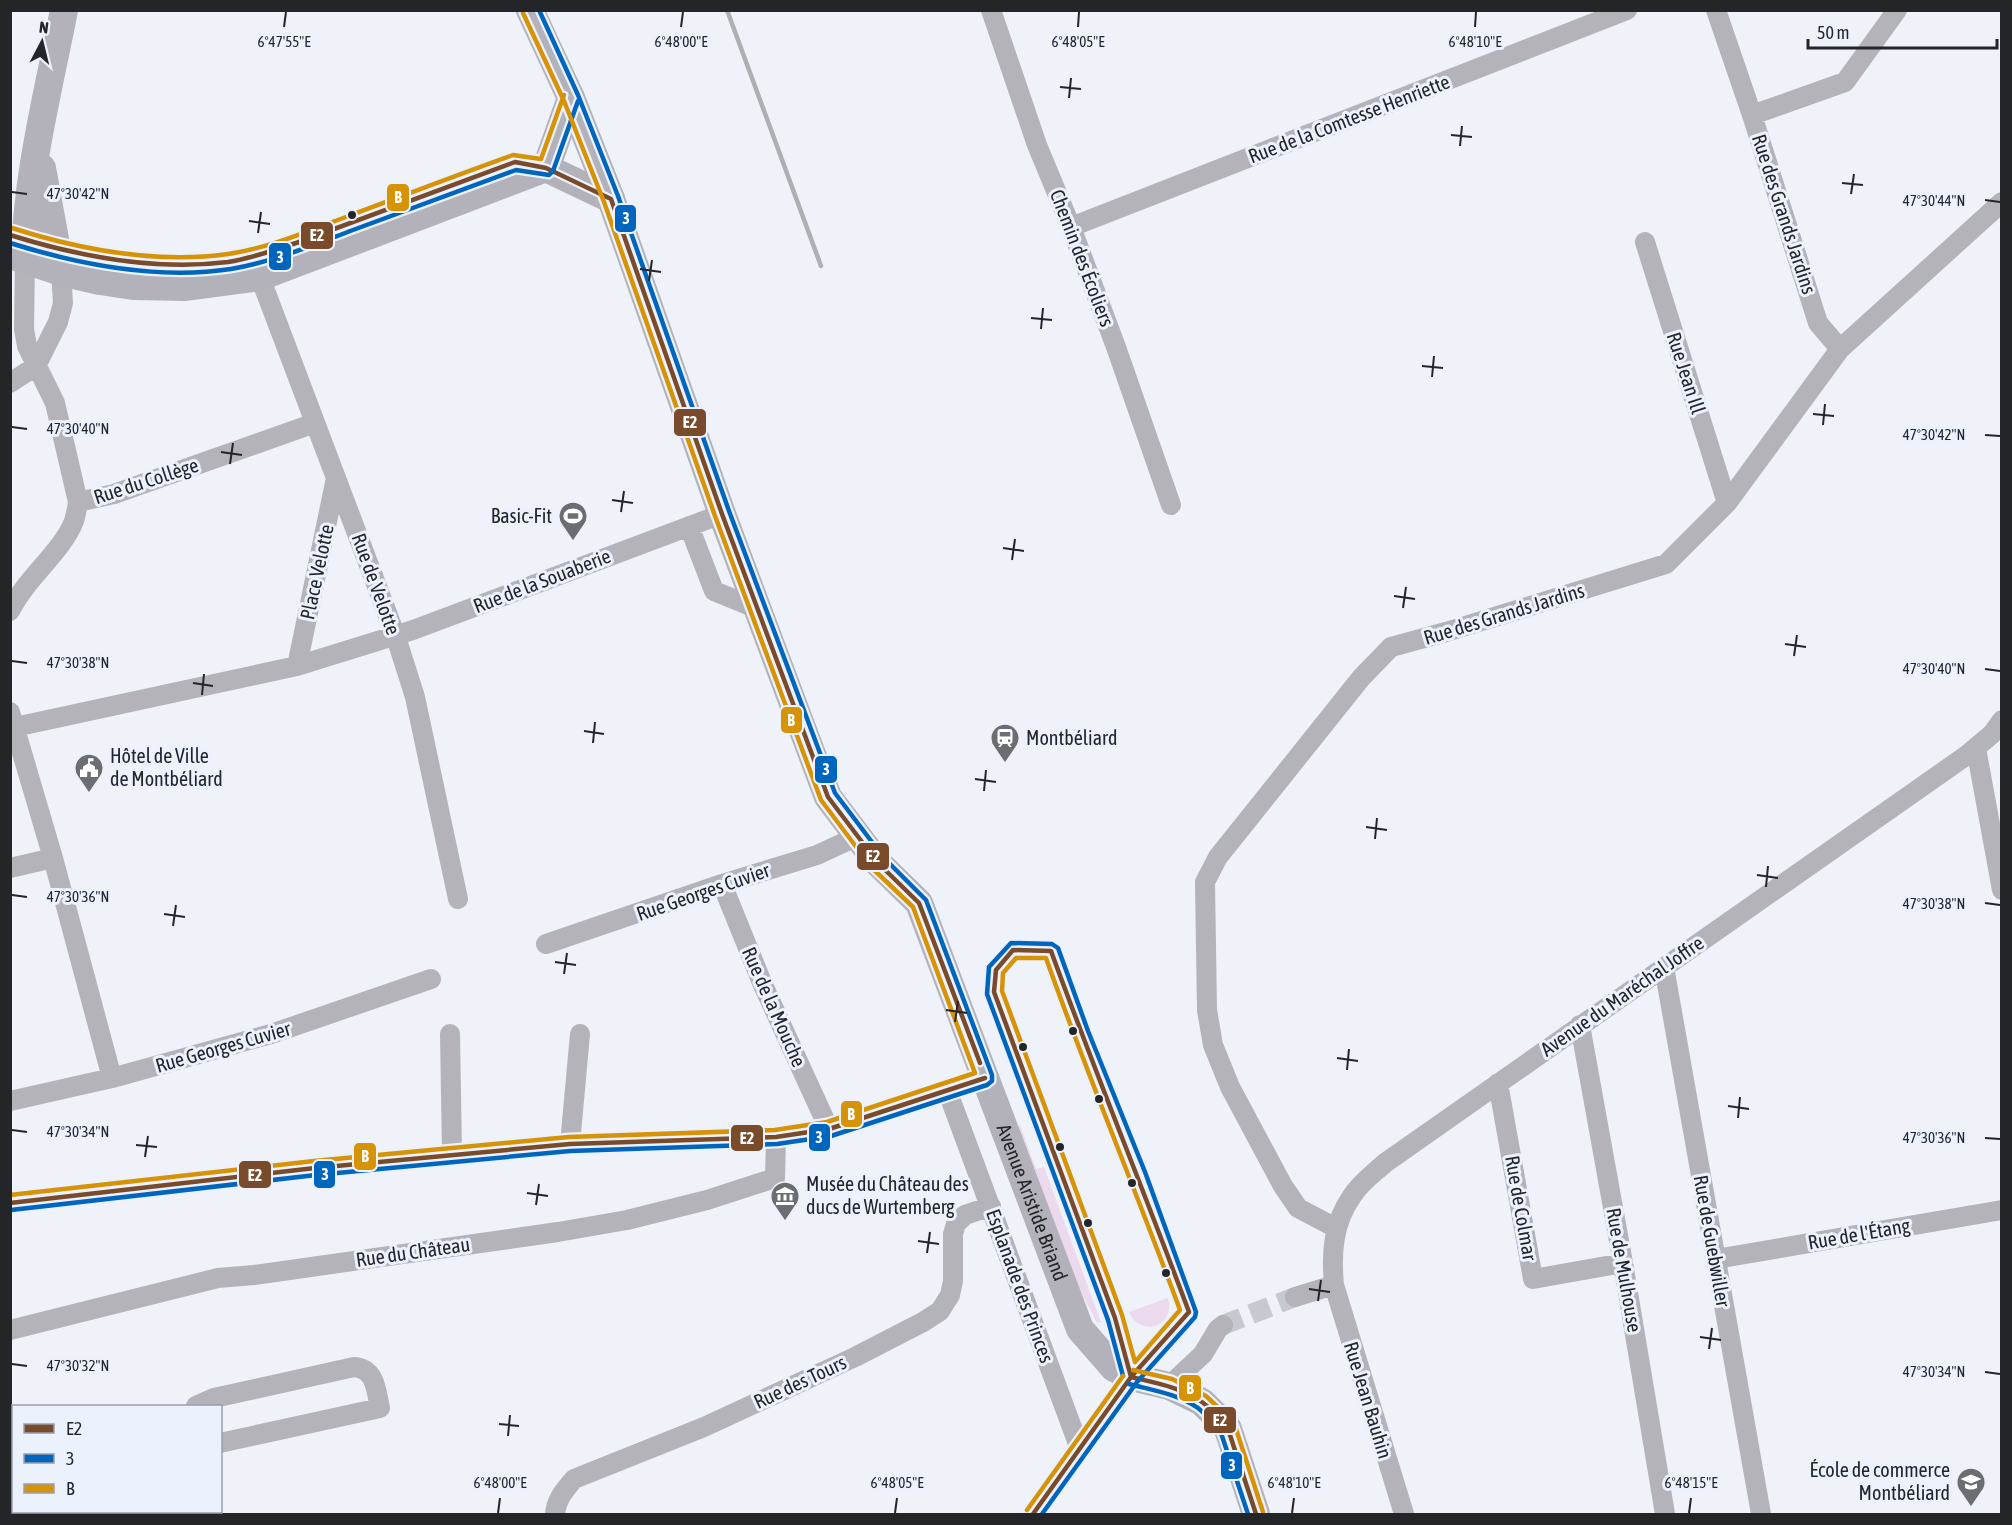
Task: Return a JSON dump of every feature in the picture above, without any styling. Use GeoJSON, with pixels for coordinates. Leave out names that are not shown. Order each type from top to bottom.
{"type":"FeatureCollection","features":[{"type":"Feature","properties":{"kind":"main road"},"geometry":{"type":"LineString","coordinates":[[64,10],[38,142],[27,222],[18,258],[100,282],[133,286],[186,286],[260,278],[546,168],[611,199]]}},
{"type":"Feature","properties":{"kind":"main road","name":"Avenue Aristide Briand"},"geometry":{"type":"LineString","coordinates":[[530,10],[571,98],[611,199],[722,514],[828,797],[878,863],[919,903],[1080,1329],[1114,1368],[1131,1377],[1169,1386],[1202,1402],[1228,1430],[1256,1515]]}},
{"type":"Feature","properties":{"kind":"main road"},"geometry":{"type":"LineString","coordinates":[[546,168],[571,98]]}},
{"type":"Feature","properties":{"kind":"main road"},"geometry":{"type":"LineString","coordinates":[[10,182],[38,142]]}},
{"type":"Feature","properties":{"kind":"main road"},"geometry":{"type":"LineString","coordinates":[[38,142],[61,272]]}},
{"type":"Feature","properties":{"kind":"street","name":"Chemin des Écoliers"},"geometry":{"type":"LineString","coordinates":[[991,10],[1036,145],[1071,227],[1171,505]]}},
{"type":"Feature","properties":{"kind":"street","name":"Rue de la Comtesse Henriette"},"geometry":{"type":"LineString","coordinates":[[1071,227],[1628,10]]}},
{"type":"Feature","properties":{"kind":"street","name":"Rue des Grands Jardins"},"geometry":{"type":"LineString","coordinates":[[1336,1228],[1298,1208],[1283,1186],[1244,1114],[1219,1061],[1213,1045],[1207,1010],[1204,882],[1218,857],[1339,704],[1391,647],[1457,629],[1666,564],[1727,503],[1840,349],[1818,323],[1716,10]]}},
{"type":"Feature","properties":{"kind":"street"},"geometry":{"type":"LineString","coordinates":[[1752,115],[1845,82],[1897,10]]}},
{"type":"Feature","properties":{"kind":"street"},"geometry":{"type":"LineString","coordinates":[[1840,349],[2001,202]]}},
{"type":"Feature","properties":{"kind":"street","name":"Rue Jean Ill"},"geometry":{"type":"LineString","coordinates":[[1645,242],[1727,503]]}},
{"type":"Feature","properties":{"kind":"street"},"geometry":{"type":"LineString","coordinates":[[10,610],[18,595],[68,533],[75,519],[78,502],[56,403],[27,346],[18,258]]}},
{"type":"Feature","properties":{"kind":"street"},"geometry":{"type":"LineString","coordinates":[[10,383],[36,366],[58,322],[63,303],[61,272]]}},
{"type":"Feature","properties":{"kind":"street","name":"Rue de Velotte"},"geometry":{"type":"LineString","coordinates":[[260,278],[395,634],[415,697],[458,900]]}},
{"type":"Feature","properties":{"kind":"street","name":"Rue du Collège"},"geometry":{"type":"LineString","coordinates":[[78,502],[114,494],[315,423]]}},
{"type":"Feature","properties":{"kind":"street","name":"Place Velotte"},"geometry":{"type":"LineString","coordinates":[[297,666],[336,478]]}},
{"type":"Feature","properties":{"kind":"street","name":"Rue de la Souaberie"},"geometry":{"type":"LineString","coordinates":[[13,719],[297,666],[424,626],[722,514]]}},
{"type":"Feature","properties":{"kind":"street"},"geometry":{"type":"LineString","coordinates":[[689,526],[714,591],[758,609]]}},
{"type":"Feature","properties":{"kind":"street"},"geometry":{"type":"LineString","coordinates":[[13,719],[112,1078]]}},
{"type":"Feature","properties":{"kind":"street","name":"Avenue du Maréchal Joffre"},"geometry":{"type":"LineString","coordinates":[[1334,1285],[1332,1264],[1336,1228],[1352,1195],[1385,1163],[1976,748],[1992,734],[2001,720]]}},
{"type":"Feature","properties":{"kind":"street"},"geometry":{"type":"LineString","coordinates":[[1976,748],[2001,890]]}},
{"type":"Feature","properties":{"kind":"street","name":"Rue Georges Cuvier"},"geometry":{"type":"LineString","coordinates":[[546,944],[722,884],[817,855],[858,836]]}},
{"type":"Feature","properties":{"kind":"street"},"geometry":{"type":"LineString","coordinates":[[10,868],[53,858]]}},
{"type":"Feature","properties":{"kind":"street","name":"Rue de la Mouche"},"geometry":{"type":"LineString","coordinates":[[722,884],[763,985],[829,1129]]}},
{"type":"Feature","properties":{"kind":"street","name":"Rue de Guebwiller"},"geometry":{"type":"LineString","coordinates":[[1664,967],[1761,1515]]}},
{"type":"Feature","properties":{"kind":"street","name":"Rue Georges Cuvier"},"geometry":{"type":"LineString","coordinates":[[10,1101],[112,1078],[271,1034],[431,979]]}},
{"type":"Feature","properties":{"kind":"street","name":"Rue de Mulhouse"},"geometry":{"type":"LineString","coordinates":[[1580,1025],[1665,1515]]}},
{"type":"Feature","properties":{"kind":"street"},"geometry":{"type":"LineString","coordinates":[[450,1034],[453,1154]]}},
{"type":"Feature","properties":{"kind":"street"},"geometry":{"type":"LineString","coordinates":[[570,1144],[580,1034]]}},
{"type":"Feature","properties":{"kind":"street"},"geometry":{"type":"LineString","coordinates":[[10,1203],[288,1170],[453,1154],[570,1144],[776,1137],[829,1129],[986,1078]]}},
{"type":"Feature","properties":{"kind":"street","name":"Rue de Colmar"},"geometry":{"type":"LineString","coordinates":[[1498,1083],[1533,1279],[1623,1263]]}},
{"type":"Feature","properties":{"kind":"street","name":"Esplanade des Princes"},"geometry":{"type":"LineString","coordinates":[[947,1090],[1080,1449]]}},
{"type":"Feature","properties":{"kind":"street","name":"Rue du Château"},"geometry":{"type":"LineString","coordinates":[[10,1330],[218,1278],[254,1275],[558,1232],[627,1220],[707,1200],[775,1178],[776,1137]]}},
{"type":"Feature","properties":{"kind":"street","name":"Rue des Tours"},"geometry":{"type":"LineString","coordinates":[[555,1515],[561,1494],[574,1479],[704,1427],[855,1357],[940,1311],[950,1295],[953,1281],[952,1234],[956,1224],[965,1215],[991,1206]]}},
{"type":"Feature","properties":{"kind":"street","name":"Rue de l'Étang"},"geometry":{"type":"LineString","coordinates":[[1716,1258],[2001,1210]]}},
{"type":"Feature","properties":{"kind":"street"},"geometry":{"type":"LineString","coordinates":[[1295,1297],[1334,1285]]}},
{"type":"Feature","properties":{"kind":"street","name":"Rue Jean Bauhin"},"geometry":{"type":"LineString","coordinates":[[1334,1285],[1404,1515]]}},
{"type":"Feature","properties":{"kind":"street"},"geometry":{"type":"LineString","coordinates":[[1169,1386],[1203,1354],[1223,1325]]}},
{"type":"Feature","properties":{"kind":"street"},"geometry":{"type":"LineString","coordinates":[[200,1405],[214,1398],[354,1367],[362,1368],[374,1377],[380,1408],[222,1443]]}},
{"type":"Feature","properties":{"kind":"street"},"geometry":{"type":"LineString","coordinates":[[1033,1515],[1131,1377]]}},
{"type":"Feature","properties":{"kind":"shaded area"},"geometry":{"type":"Polygon","coordinates":[[[1020,1125],[1036,1169],[1044,1167],[1101,1322],[1097,1323],[1079,1288],[1015,1127],[1020,1125]]]}},
{"type":"Feature","properties":{"kind":"shaded area"},"geometry":{"type":"Polygon","coordinates":[[[1168,1298],[1167,1316],[1156,1326],[1141,1325],[1129,1312],[1168,1298]]]}},
{"type":"Feature","properties":{"kind":"tunnel"},"geometry":{"type":"LineString","coordinates":[[1223,1325],[1295,1297]]}},
{"type":"Feature","properties":{"kind":"railway"},"geometry":{"type":"LineString","coordinates":[[727,10],[821,266]]}},
{"type":"Feature","properties":{"kind":"transit line","name":"3"},"geometry":{"type":"LineString","coordinates":[[11,1210],[316,1175],[570,1151],[777,1144],[831,1136],[987,1085],[992,1081],[992,1075],[926,900],[884,858],[835,793],[729,511],[618,196],[578,95],[539,10]]}},
{"type":"Feature","properties":{"kind":"transit line","name":"B"},"geometry":{"type":"LineString","coordinates":[[10,1195],[314,1161],[569,1137],[775,1130],[827,1122],[975,1073],[913,907],[872,868],[821,800],[715,516],[604,202],[564,101],[523,13]]}},
{"type":"Feature","properties":{"kind":"transit line","name":"B"},"geometry":{"type":"LineString","coordinates":[[12,228],[92,249],[146,256],[201,257],[258,248],[513,155],[541,159],[564,95]]}},
{"type":"Feature","properties":{"kind":"transit line","name":"3"},"geometry":{"type":"LineString","coordinates":[[10,243],[91,264],[147,271],[203,272],[262,262],[516,170],[549,175],[553,171],[578,101]]}},
{"type":"Feature","properties":{"kind":"transit line","name":"E2"},"geometry":{"type":"LineString","coordinates":[[10,235],[63,250],[118,260],[173,265],[228,262],[299,242],[515,162],[546,168],[611,199]]}},
{"type":"Feature","properties":{"kind":"transit line","name":"E2"},"geometry":{"type":"LineString","coordinates":[[611,199],[722,514],[828,797],[878,863],[919,903],[980,1063]]}},
{"type":"Feature","properties":{"kind":"transit line","name":"3"},"geometry":{"type":"LineString","coordinates":[[1042,1514],[1137,1382],[1195,1317],[1196,1312],[1145,1172],[1088,1031],[1058,948],[1052,944],[1011,943],[989,967],[987,994],[1108,1320],[1123,1376]]}},
{"type":"Feature","properties":{"kind":"transit line","name":"E2"},"geometry":{"type":"LineString","coordinates":[[1013,950],[1051,951],[1189,1312],[1131,1377],[1115,1318],[994,992],[996,970],[1013,950]]}},
{"type":"Feature","properties":{"kind":"transit line","name":"B"},"geometry":{"type":"LineString","coordinates":[[1016,958],[1046,958],[1180,1310],[1135,1362],[1122,1315],[1002,991],[1003,973],[1016,958]]}},
{"type":"Feature","properties":{"kind":"transit line","name":"E2"},"geometry":{"type":"LineString","coordinates":[[10,1203],[315,1168],[570,1144],[776,1137],[829,1129],[985,1078]]}},
{"type":"Feature","properties":{"kind":"transit line","name":"B"},"geometry":{"type":"LineString","coordinates":[[1133,1370],[1172,1379],[1206,1396],[1224,1413],[1235,1426],[1263,1512]]}},
{"type":"Feature","properties":{"kind":"transit line","name":"B"},"geometry":{"type":"LineString","coordinates":[[1027,1510],[1123,1376]]}},
{"type":"Feature","properties":{"kind":"transit line","name":"E2"},"geometry":{"type":"LineString","coordinates":[[1131,1377],[1168,1386],[1194,1397],[1216,1415],[1228,1429],[1256,1514]]}},
{"type":"Feature","properties":{"kind":"transit line","name":"E2"},"geometry":{"type":"LineString","coordinates":[[1033,1514],[1131,1377]]}},
{"type":"Feature","properties":{"kind":"transit line","name":"3"},"geometry":{"type":"LineString","coordinates":[[1129,1384],[1182,1399],[1198,1408],[1207,1417],[1221,1433],[1248,1514]]}},
{"type":"Feature","properties":{"kind":"place","name":"Basic-Fit"},"geometry":{"type":"Point","coordinates":[573,542]}},
{"type":"Feature","properties":{"kind":"place","name":"Montbéliard"},"geometry":{"type":"Point","coordinates":[1005,764]}},
{"type":"Feature","properties":{"kind":"place","name":"Hôtel de Ville de Montbéliard"},"geometry":{"type":"Point","coordinates":[89,794]}},
{"type":"Feature","properties":{"kind":"place","name":"Musée du Château des ducs de Wurtemberg"},"geometry":{"type":"Point","coordinates":[785,1222]}},
{"type":"Feature","properties":{"kind":"place","name":"École de commerce Montbéliard"},"geometry":{"type":"Point","coordinates":[1971,1508]}}]}
